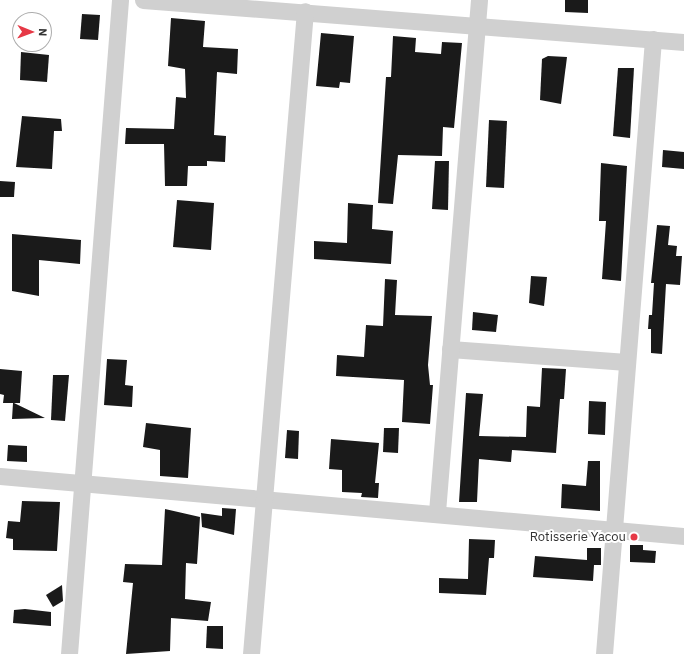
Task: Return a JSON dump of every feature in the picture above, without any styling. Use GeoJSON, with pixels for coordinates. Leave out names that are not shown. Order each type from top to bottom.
{"type":"FeatureCollection","features":[{"type":"Feature","properties":{"kind":"street"},"geometry":{"type":"LineString","coordinates":[[69,654],[120,0]]}},
{"type":"Feature","properties":{"kind":"street"},"geometry":{"type":"LineString","coordinates":[[143,0],[684,42]]}},
{"type":"Feature","properties":{"kind":"street"},"geometry":{"type":"LineString","coordinates":[[437,512],[479,0]]}},
{"type":"Feature","properties":{"kind":"street"},"geometry":{"type":"LineString","coordinates":[[251,654],[305,12]]}},
{"type":"Feature","properties":{"kind":"street"},"geometry":{"type":"LineString","coordinates":[[604,654],[653,39]]}},
{"type":"Feature","properties":{"kind":"street"},"geometry":{"type":"LineString","coordinates":[[450,349],[627,362]]}},
{"type":"Feature","properties":{"kind":"street"},"geometry":{"type":"LineString","coordinates":[[0,476],[437,512],[684,536]]}},
{"type":"Feature","properties":{"kind":"building"},"geometry":{"type":"Polygon","coordinates":[[[565,0],[588,0],[588,13],[565,12],[565,0]]]}},
{"type":"Feature","properties":{"kind":"building"},"geometry":{"type":"Polygon","coordinates":[[[82,14],[100,15],[98,40],[80,39],[82,14]]]}},
{"type":"Feature","properties":{"kind":"building"},"geometry":{"type":"Polygon","coordinates":[[[171,18],[205,21],[203,47],[238,49],[237,74],[217,72],[214,135],[226,136],[225,162],[207,161],[207,166],[188,166],[187,186],[165,186],[164,144],[125,144],[126,128],[174,129],[176,97],[186,98],[185,69],[168,66],[171,18]]]}},
{"type":"Feature","properties":{"kind":"building"},"geometry":{"type":"Polygon","coordinates":[[[321,33],[354,36],[350,83],[340,82],[339,88],[316,86],[321,33]]]}},
{"type":"Feature","properties":{"kind":"building"},"geometry":{"type":"Polygon","coordinates":[[[393,36],[416,38],[415,52],[441,54],[442,42],[462,43],[454,128],[443,127],[442,156],[398,155],[393,204],[378,203],[386,77],[391,77],[393,36]]]}},
{"type":"Feature","properties":{"kind":"building"},"geometry":{"type":"Polygon","coordinates":[[[21,52],[49,55],[47,82],[20,80],[21,52]]]}},
{"type":"Feature","properties":{"kind":"building"},"geometry":{"type":"Polygon","coordinates":[[[548,56],[567,57],[561,104],[540,100],[542,59],[548,56]]]}},
{"type":"Feature","properties":{"kind":"building"},"geometry":{"type":"Polygon","coordinates":[[[618,68],[634,68],[630,138],[613,136],[618,68]]]}},
{"type":"Feature","properties":{"kind":"building"},"geometry":{"type":"Polygon","coordinates":[[[22,116],[61,119],[62,131],[54,131],[52,169],[16,167],[22,116]]]}},
{"type":"Feature","properties":{"kind":"building"},"geometry":{"type":"Polygon","coordinates":[[[489,120],[507,121],[504,188],[486,187],[489,120]]]}},
{"type":"Feature","properties":{"kind":"building"},"geometry":{"type":"Polygon","coordinates":[[[663,150],[684,152],[684,169],[662,167],[663,150]]]}},
{"type":"Feature","properties":{"kind":"building"},"geometry":{"type":"Polygon","coordinates":[[[435,161],[449,161],[448,210],[432,209],[435,161]]]}},
{"type":"Feature","properties":{"kind":"building"},"geometry":{"type":"Polygon","coordinates":[[[601,163],[627,166],[621,281],[602,279],[606,221],[599,221],[601,163]]]}},
{"type":"Feature","properties":{"kind":"building"},"geometry":{"type":"Polygon","coordinates":[[[0,181],[15,182],[14,197],[0,197],[0,181]]]}},
{"type":"Feature","properties":{"kind":"building"},"geometry":{"type":"Polygon","coordinates":[[[177,200],[214,203],[211,250],[173,247],[177,200]]]}},
{"type":"Feature","properties":{"kind":"building"},"geometry":{"type":"Polygon","coordinates":[[[348,203],[373,205],[372,229],[393,231],[391,264],[314,259],[314,241],[347,243],[348,203]]]}},
{"type":"Feature","properties":{"kind":"building"},"geometry":{"type":"Polygon","coordinates":[[[657,225],[670,226],[668,245],[677,246],[676,256],[682,256],[680,285],[666,284],[662,354],[651,353],[651,329],[648,329],[649,315],[652,315],[654,283],[651,283],[657,225]]]}},
{"type":"Feature","properties":{"kind":"building"},"geometry":{"type":"Polygon","coordinates":[[[12,234],[81,240],[80,264],[39,260],[39,296],[12,291],[12,234]]]}},
{"type":"Feature","properties":{"kind":"building"},"geometry":{"type":"Polygon","coordinates":[[[531,276],[547,277],[544,306],[529,303],[531,276]]]}},
{"type":"Feature","properties":{"kind":"building"},"geometry":{"type":"Polygon","coordinates":[[[385,279],[397,280],[395,315],[432,316],[428,365],[430,385],[433,385],[430,424],[402,422],[404,380],[336,376],[337,355],[364,357],[366,325],[383,326],[385,279]]]}},
{"type":"Feature","properties":{"kind":"building"},"geometry":{"type":"Polygon","coordinates":[[[473,312],[498,315],[496,332],[472,330],[473,312]]]}},
{"type":"Feature","properties":{"kind":"building"},"geometry":{"type":"Polygon","coordinates":[[[107,359],[127,360],[125,385],[133,386],[132,407],[104,405],[107,359]]]}},
{"type":"Feature","properties":{"kind":"building"},"geometry":{"type":"Polygon","coordinates":[[[542,368],[566,369],[564,399],[560,399],[556,453],[512,450],[511,462],[479,459],[477,502],[459,502],[466,393],[483,394],[479,436],[526,437],[527,406],[540,407],[542,368]]]}},
{"type":"Feature","properties":{"kind":"building"},"geometry":{"type":"Polygon","coordinates":[[[0,369],[22,371],[20,403],[14,403],[45,418],[12,419],[13,403],[3,403],[4,395],[0,394],[0,369]]]}},
{"type":"Feature","properties":{"kind":"building"},"geometry":{"type":"Polygon","coordinates":[[[53,375],[69,375],[65,421],[51,420],[53,375]]]}},
{"type":"Feature","properties":{"kind":"building"},"geometry":{"type":"Polygon","coordinates":[[[589,401],[606,402],[605,435],[588,434],[589,401]]]}},
{"type":"Feature","properties":{"kind":"building"},"geometry":{"type":"Polygon","coordinates":[[[146,423],[191,428],[188,478],[160,476],[160,450],[143,447],[146,423]]]}},
{"type":"Feature","properties":{"kind":"building"},"geometry":{"type":"Polygon","coordinates":[[[384,428],[399,428],[398,453],[383,452],[384,428]]]}},
{"type":"Feature","properties":{"kind":"building"},"geometry":{"type":"Polygon","coordinates":[[[287,430],[299,431],[298,459],[285,458],[287,430]]]}},
{"type":"Feature","properties":{"kind":"building"},"geometry":{"type":"Polygon","coordinates":[[[331,439],[379,443],[375,483],[379,483],[378,498],[361,497],[362,493],[342,492],[342,470],[329,469],[331,439]]]}},
{"type":"Feature","properties":{"kind":"building"},"geometry":{"type":"Polygon","coordinates":[[[8,445],[27,446],[27,462],[7,461],[8,445]]]}},
{"type":"Feature","properties":{"kind":"building"},"geometry":{"type":"Polygon","coordinates":[[[588,461],[600,461],[600,511],[561,508],[562,484],[586,486],[588,461]]]}},
{"type":"Feature","properties":{"kind":"building"},"geometry":{"type":"Polygon","coordinates":[[[22,501],[60,502],[57,551],[13,550],[13,539],[6,538],[8,521],[20,522],[22,501]]]}},
{"type":"Feature","properties":{"kind":"building"},"geometry":{"type":"Polygon","coordinates":[[[222,508],[236,509],[234,535],[202,527],[201,513],[222,516],[222,508]]]}},
{"type":"Feature","properties":{"kind":"building"},"geometry":{"type":"Polygon","coordinates":[[[165,509],[200,517],[197,564],[186,563],[185,599],[211,602],[208,621],[171,618],[170,651],[126,654],[133,583],[123,582],[125,564],[162,565],[165,509]]]}},
{"type":"Feature","properties":{"kind":"building"},"geometry":{"type":"Polygon","coordinates":[[[469,539],[495,540],[494,558],[489,558],[486,595],[439,593],[439,578],[468,579],[469,539]]]}},
{"type":"Feature","properties":{"kind":"building"},"geometry":{"type":"Polygon","coordinates":[[[630,545],[643,545],[643,550],[656,551],[655,563],[630,562],[630,545]]]}},
{"type":"Feature","properties":{"kind":"building"},"geometry":{"type":"Polygon","coordinates":[[[587,548],[601,548],[601,565],[594,565],[593,581],[533,577],[535,556],[587,560],[587,548]]]}},
{"type":"Feature","properties":{"kind":"building"},"geometry":{"type":"Polygon","coordinates":[[[62,585],[63,601],[53,607],[46,595],[62,585]]]}},
{"type":"Feature","properties":{"kind":"building"},"geometry":{"type":"Polygon","coordinates":[[[25,609],[51,612],[51,626],[13,623],[14,610],[25,609]]]}},
{"type":"Feature","properties":{"kind":"building"},"geometry":{"type":"Polygon","coordinates":[[[207,626],[223,626],[223,649],[206,648],[207,626]]]}},
{"type":"Feature","properties":{"kind":"place","name":"Rotisserie Yacou"},"geometry":{"type":"Point","coordinates":[634,537]}}]}
